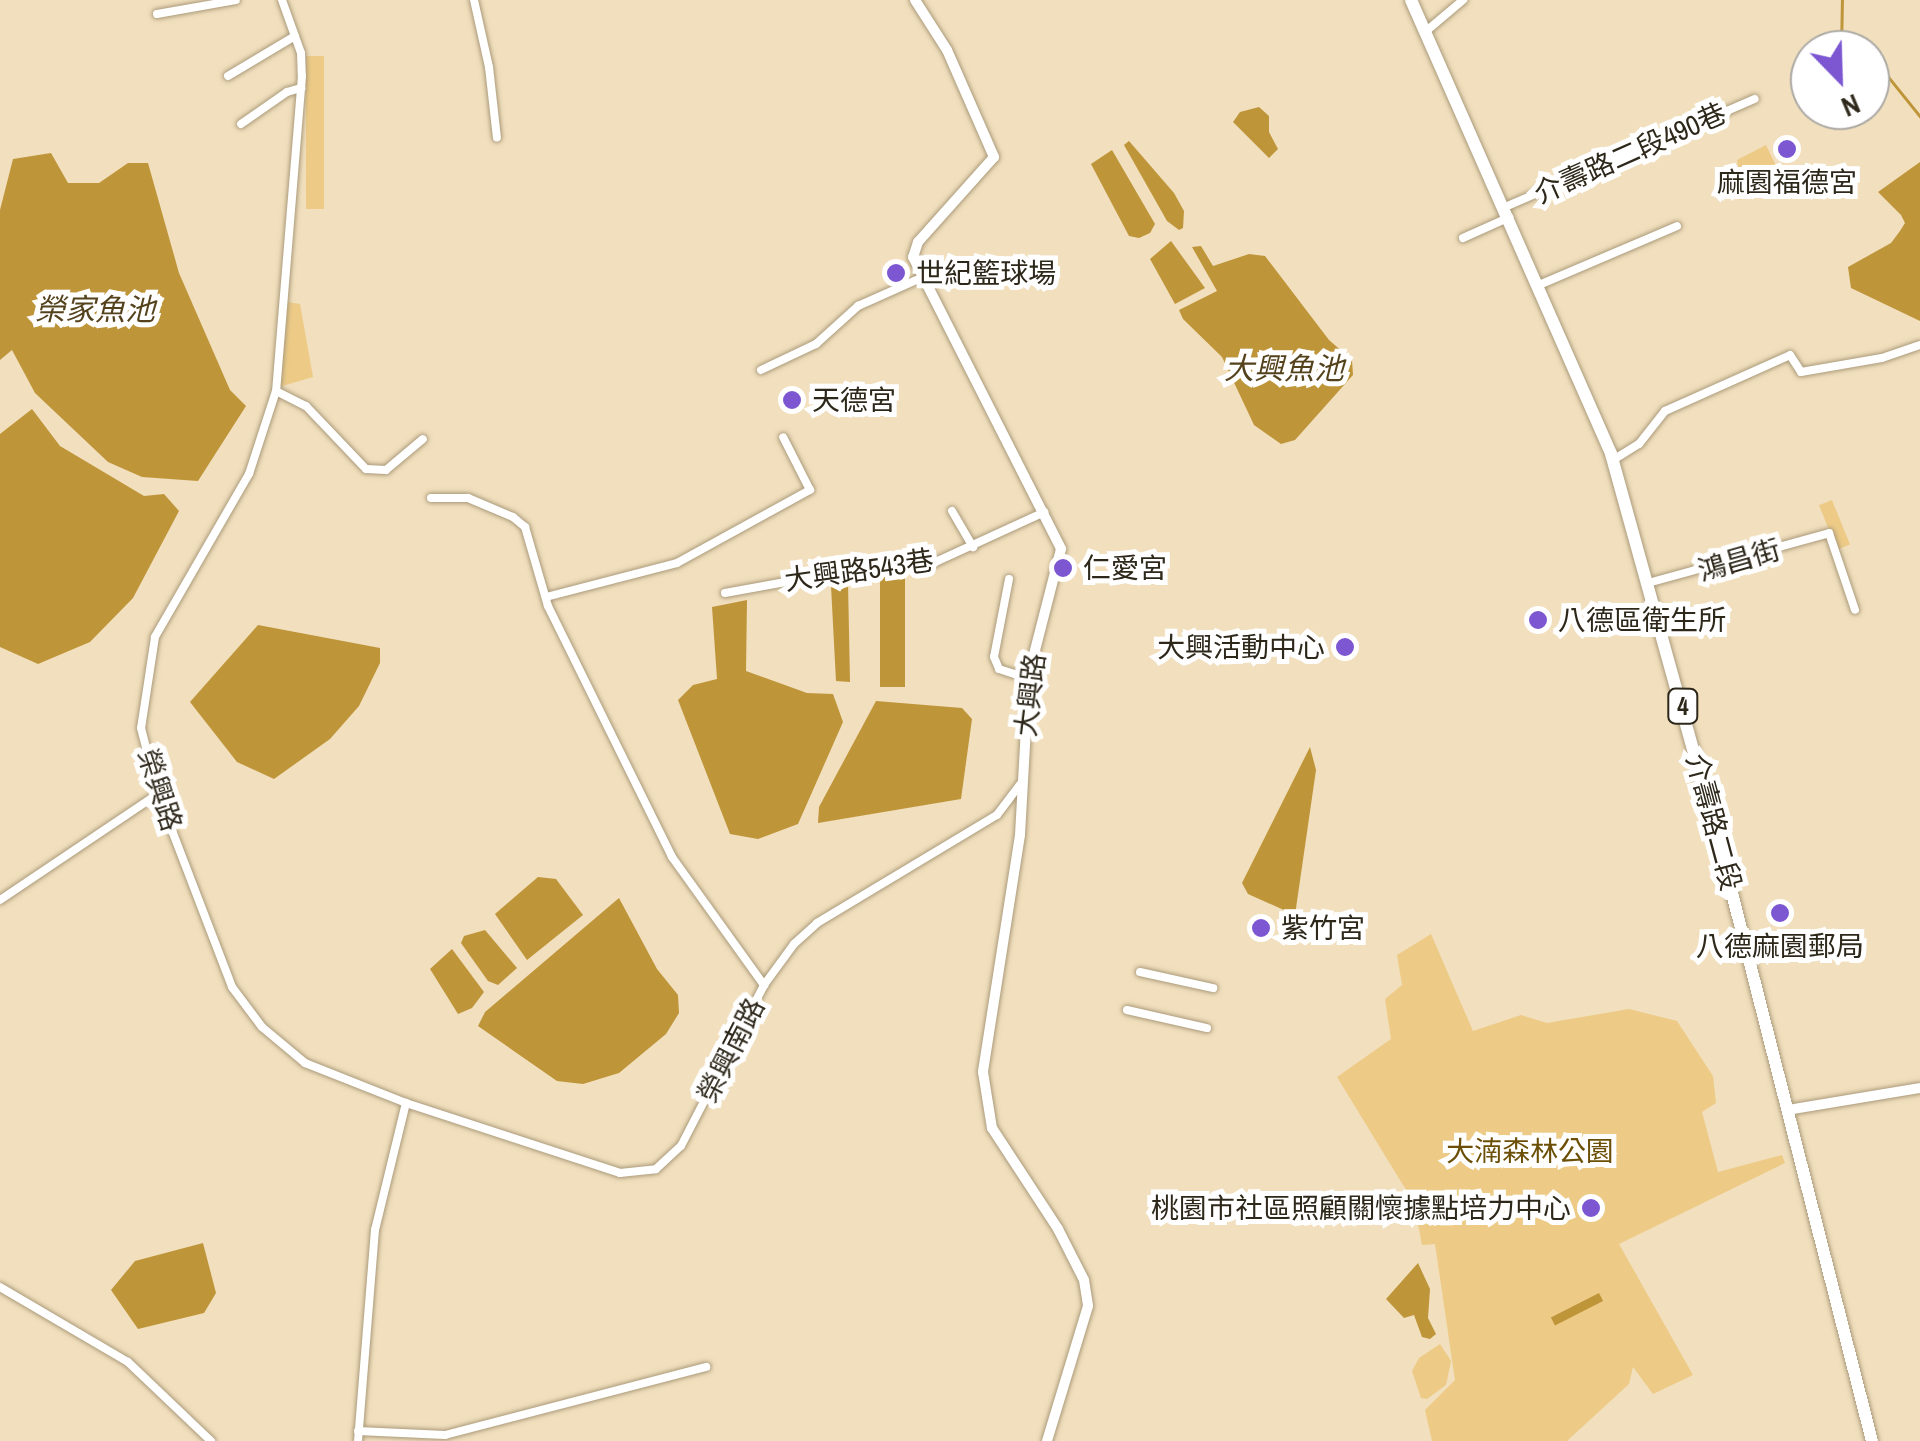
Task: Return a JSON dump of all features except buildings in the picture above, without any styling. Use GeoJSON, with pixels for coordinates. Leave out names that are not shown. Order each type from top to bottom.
{"type":"FeatureCollection","features":[{"type":"Feature","properties":{"kind":"main road","name":"介壽路二段"},"geometry":{"type":"LineString","coordinates":[[1411,0],[1540,285],[1613,460],[1872,1441]]}},
{"type":"Feature","properties":{"kind":"street"},"geometry":{"type":"LineString","coordinates":[[157,14],[236,0]]}},
{"type":"Feature","properties":{"kind":"street","name":"榮興路"},"geometry":{"type":"LineString","coordinates":[[282,0],[302,52],[276,390],[248,474],[155,636],[142,728],[158,794],[232,988],[247,1011],[288,1053],[305,1063],[406,1103]]}},
{"type":"Feature","properties":{"kind":"street"},"geometry":{"type":"LineString","coordinates":[[474,0],[489,66],[498,138]]}},
{"type":"Feature","properties":{"kind":"street"},"geometry":{"type":"LineString","coordinates":[[762,370],[816,344],[858,306],[923,277],[913,257],[918,242],[994,157],[947,50],[915,0]]}},
{"type":"Feature","properties":{"kind":"street"},"geometry":{"type":"LineString","coordinates":[[1425,32],[1463,0]]}},
{"type":"Feature","properties":{"kind":"street"},"geometry":{"type":"LineString","coordinates":[[228,76],[295,36]]}},
{"type":"Feature","properties":{"kind":"street"},"geometry":{"type":"LineString","coordinates":[[241,124],[287,92],[301,88]]}},
{"type":"Feature","properties":{"kind":"street","name":"介壽路二段490巷"},"geometry":{"type":"LineString","coordinates":[[1463,238],[1507,212],[1754,99]]}},
{"type":"Feature","properties":{"kind":"street"},"geometry":{"type":"LineString","coordinates":[[1540,285],[1677,226]]}},
{"type":"Feature","properties":{"kind":"street","name":"大興路"},"geometry":{"type":"LineString","coordinates":[[923,277],[1061,549],[1029,679],[1020,835],[983,1072],[992,1128],[1058,1230],[1084,1280],[1088,1306],[1047,1441]]}},
{"type":"Feature","properties":{"kind":"street"},"geometry":{"type":"LineString","coordinates":[[1613,460],[1638,444],[1665,411],[1790,355],[1801,372],[1882,358],[1920,345]]}},
{"type":"Feature","properties":{"kind":"street"},"geometry":{"type":"LineString","coordinates":[[276,390],[306,406],[366,470],[386,470],[423,439]]}},
{"type":"Feature","properties":{"kind":"street"},"geometry":{"type":"LineString","coordinates":[[546,597],[677,563],[810,490],[783,437]]}},
{"type":"Feature","properties":{"kind":"street"},"geometry":{"type":"LineString","coordinates":[[431,498],[468,498],[513,517],[525,527],[546,597],[672,857],[764,985]]}},
{"type":"Feature","properties":{"kind":"street"},"geometry":{"type":"LineString","coordinates":[[952,511],[973,547]]}},
{"type":"Feature","properties":{"kind":"street","name":"大興路543巷"},"geometry":{"type":"LineString","coordinates":[[725,593],[874,566],[929,565],[1044,512]]}},
{"type":"Feature","properties":{"kind":"street","name":"鴻昌街"},"geometry":{"type":"LineString","coordinates":[[1648,583],[1829,533],[1855,610]]}},
{"type":"Feature","properties":{"kind":"street"},"geometry":{"type":"LineString","coordinates":[[1009,580],[994,657],[999,669],[1029,679]]}},
{"type":"Feature","properties":{"kind":"street","name":"榮興南路"},"geometry":{"type":"LineString","coordinates":[[406,1103],[620,1173],[656,1169],[681,1146],[764,985],[794,944],[817,923],[997,814],[1020,784]]}},
{"type":"Feature","properties":{"kind":"street"},"geometry":{"type":"LineString","coordinates":[[0,900],[158,794]]}},
{"type":"Feature","properties":{"kind":"street"},"geometry":{"type":"LineString","coordinates":[[1140,972],[1212,988]]}},
{"type":"Feature","properties":{"kind":"street"},"geometry":{"type":"LineString","coordinates":[[1127,1010],[1207,1028]]}},
{"type":"Feature","properties":{"kind":"street"},"geometry":{"type":"LineString","coordinates":[[1786,1110],[1920,1088]]}},
{"type":"Feature","properties":{"kind":"street"},"geometry":{"type":"LineString","coordinates":[[406,1103],[375,1230],[358,1436],[445,1436],[706,1367]]}},
{"type":"Feature","properties":{"kind":"street"},"geometry":{"type":"LineString","coordinates":[[0,1287],[128,1362],[211,1441]]}},
{"type":"Feature","properties":{"kind":"green space"},"geometry":{"type":"Polygon","coordinates":[[[306,56],[324,56],[324,209],[306,209],[306,56]]]}},
{"type":"Feature","properties":{"kind":"green space"},"geometry":{"type":"Polygon","coordinates":[[[1766,145],[1779,172],[1758,192],[1740,200],[1736,194],[1742,190],[1737,160],[1766,145]]]}},
{"type":"Feature","properties":{"kind":"green space"},"geometry":{"type":"Polygon","coordinates":[[[288,302],[300,304],[313,377],[279,387],[288,302]]]}},
{"type":"Feature","properties":{"kind":"green space"},"geometry":{"type":"Polygon","coordinates":[[[1832,500],[1850,545],[1837,550],[1819,505],[1832,500]]]}},
{"type":"Feature","properties":{"kind":"green space","name":"大湳森林公園"},"geometry":{"type":"Polygon","coordinates":[[[1431,934],[1473,1031],[1521,1015],[1547,1023],[1629,1009],[1677,1021],[1713,1076],[1716,1103],[1702,1112],[1718,1172],[1782,1155],[1785,1163],[1619,1244],[1693,1375],[1653,1394],[1633,1367],[1629,1384],[1567,1441],[1432,1441],[1425,1410],[1455,1380],[1435,1244],[1422,1245],[1414,1203],[1337,1077],[1391,1039],[1385,999],[1402,985],[1397,955],[1431,934]]]}},
{"type":"Feature","properties":{"kind":"green space"},"geometry":{"type":"Polygon","coordinates":[[[1440,1344],[1451,1361],[1446,1385],[1427,1399],[1421,1398],[1412,1371],[1419,1358],[1440,1344]]]}},
{"type":"Feature","properties":{"kind":"water"},"geometry":{"type":"Polygon","coordinates":[[[1259,107],[1269,116],[1269,132],[1278,149],[1269,158],[1233,122],[1240,112],[1259,107]]]}},
{"type":"Feature","properties":{"kind":"water"},"geometry":{"type":"Polygon","coordinates":[[[1129,141],[1174,193],[1184,211],[1183,228],[1179,230],[1167,221],[1124,145],[1129,141]]]}},
{"type":"Feature","properties":{"kind":"water"},"geometry":{"type":"Polygon","coordinates":[[[1112,150],[1155,224],[1150,233],[1139,238],[1129,236],[1091,164],[1112,150]]]}},
{"type":"Feature","properties":{"kind":"water","name":"榮家魚池"},"geometry":{"type":"Polygon","coordinates":[[[51,153],[68,183],[99,183],[128,163],[148,163],[179,273],[230,390],[246,406],[198,481],[142,477],[108,462],[35,393],[12,350],[0,360],[0,210],[13,159],[51,153]]]}},
{"type":"Feature","properties":{"kind":"water"},"geometry":{"type":"Polygon","coordinates":[[[1920,162],[1920,321],[1851,288],[1848,267],[1891,243],[1900,231],[1905,223],[1901,215],[1878,192],[1920,162]]]}},
{"type":"Feature","properties":{"kind":"water","name":"大興魚池"},"geometry":{"type":"Polygon","coordinates":[[[1171,241],[1205,288],[1175,304],[1150,259],[1171,241]]]}},
{"type":"Feature","properties":{"kind":"water","name":"大興魚池"},"geometry":{"type":"Polygon","coordinates":[[[1201,246],[1213,266],[1249,254],[1265,256],[1329,340],[1352,360],[1353,375],[1295,440],[1281,444],[1254,425],[1222,357],[1183,319],[1179,310],[1217,291],[1192,247],[1201,246]]]}},
{"type":"Feature","properties":{"kind":"water","name":"榮家魚池"},"geometry":{"type":"Polygon","coordinates":[[[32,409],[60,446],[144,496],[164,494],[179,511],[133,598],[90,642],[38,664],[0,647],[0,434],[32,409]]]}},
{"type":"Feature","properties":{"kind":"water"},"geometry":{"type":"Polygon","coordinates":[[[880,574],[905,574],[905,687],[880,687],[880,574]]]}},
{"type":"Feature","properties":{"kind":"water"},"geometry":{"type":"Polygon","coordinates":[[[848,582],[850,682],[836,681],[831,586],[848,582]]]}},
{"type":"Feature","properties":{"kind":"water"},"geometry":{"type":"Polygon","coordinates":[[[747,600],[746,671],[807,693],[833,694],[843,722],[798,824],[758,839],[730,834],[678,700],[693,685],[717,679],[712,607],[747,600]]]}},
{"type":"Feature","properties":{"kind":"water"},"geometry":{"type":"Polygon","coordinates":[[[258,625],[380,648],[380,663],[359,706],[330,739],[274,779],[237,762],[190,702],[258,625]]]}},
{"type":"Feature","properties":{"kind":"water"},"geometry":{"type":"Polygon","coordinates":[[[876,701],[962,708],[972,719],[961,799],[818,823],[819,807],[876,701]]]}},
{"type":"Feature","properties":{"kind":"water"},"geometry":{"type":"Polygon","coordinates":[[[1310,747],[1316,770],[1295,915],[1248,894],[1242,883],[1310,747]]]}},
{"type":"Feature","properties":{"kind":"water"},"geometry":{"type":"Polygon","coordinates":[[[538,877],[556,879],[583,915],[527,960],[495,914],[538,877]]]}},
{"type":"Feature","properties":{"kind":"water"},"geometry":{"type":"Polygon","coordinates":[[[619,898],[657,969],[678,995],[679,1013],[666,1034],[619,1073],[583,1084],[557,1081],[478,1026],[485,1012],[619,898]]]}},
{"type":"Feature","properties":{"kind":"water"},"geometry":{"type":"Polygon","coordinates":[[[485,930],[517,968],[498,985],[488,981],[461,943],[464,936],[485,930]]]}},
{"type":"Feature","properties":{"kind":"water"},"geometry":{"type":"Polygon","coordinates":[[[452,949],[484,992],[472,1008],[458,1014],[430,969],[452,949]]]}},
{"type":"Feature","properties":{"kind":"water"},"geometry":{"type":"Polygon","coordinates":[[[203,1243],[216,1293],[204,1313],[138,1329],[111,1290],[135,1261],[203,1243]]]}},
{"type":"Feature","properties":{"kind":"water"},"geometry":{"type":"Polygon","coordinates":[[[1418,1263],[1430,1289],[1428,1318],[1436,1334],[1430,1339],[1422,1337],[1414,1315],[1404,1318],[1386,1299],[1418,1263]]]}},
{"type":"Feature","properties":{"kind":"water"},"geometry":{"type":"Polygon","coordinates":[[[1599,1293],[1603,1301],[1555,1326],[1551,1318],[1599,1293]]]}},
{"type":"Feature","properties":{"kind":"waterway"},"geometry":{"type":"LineString","coordinates":[[1841,30],[1842,0]]}},
{"type":"Feature","properties":{"kind":"waterway"},"geometry":{"type":"LineString","coordinates":[[1890,79],[1920,116]]}},
{"type":"Feature","properties":{"kind":"place","name":"麻園福德宮"},"geometry":{"type":"Point","coordinates":[1787,149]}},
{"type":"Feature","properties":{"kind":"place","name":"世紀籃球場"},"geometry":{"type":"Point","coordinates":[896,273]}},
{"type":"Feature","properties":{"kind":"place","name":"天德宮"},"geometry":{"type":"Point","coordinates":[792,400]}},
{"type":"Feature","properties":{"kind":"place","name":"仁愛宮"},"geometry":{"type":"Point","coordinates":[1063,568]}},
{"type":"Feature","properties":{"kind":"place","name":"八德區衛生所"},"geometry":{"type":"Point","coordinates":[1538,620]}},
{"type":"Feature","properties":{"kind":"place","name":"大興活動中心"},"geometry":{"type":"Point","coordinates":[1345,647]}},
{"type":"Feature","properties":{"kind":"place","name":"八德麻園郵局"},"geometry":{"type":"Point","coordinates":[1780,913]}},
{"type":"Feature","properties":{"kind":"place","name":"紫竹宮"},"geometry":{"type":"Point","coordinates":[1261,928]}},
{"type":"Feature","properties":{"kind":"place","name":"桃園市社區照顧關懷據點培力中心"},"geometry":{"type":"Point","coordinates":[1591,1208]}}]}
